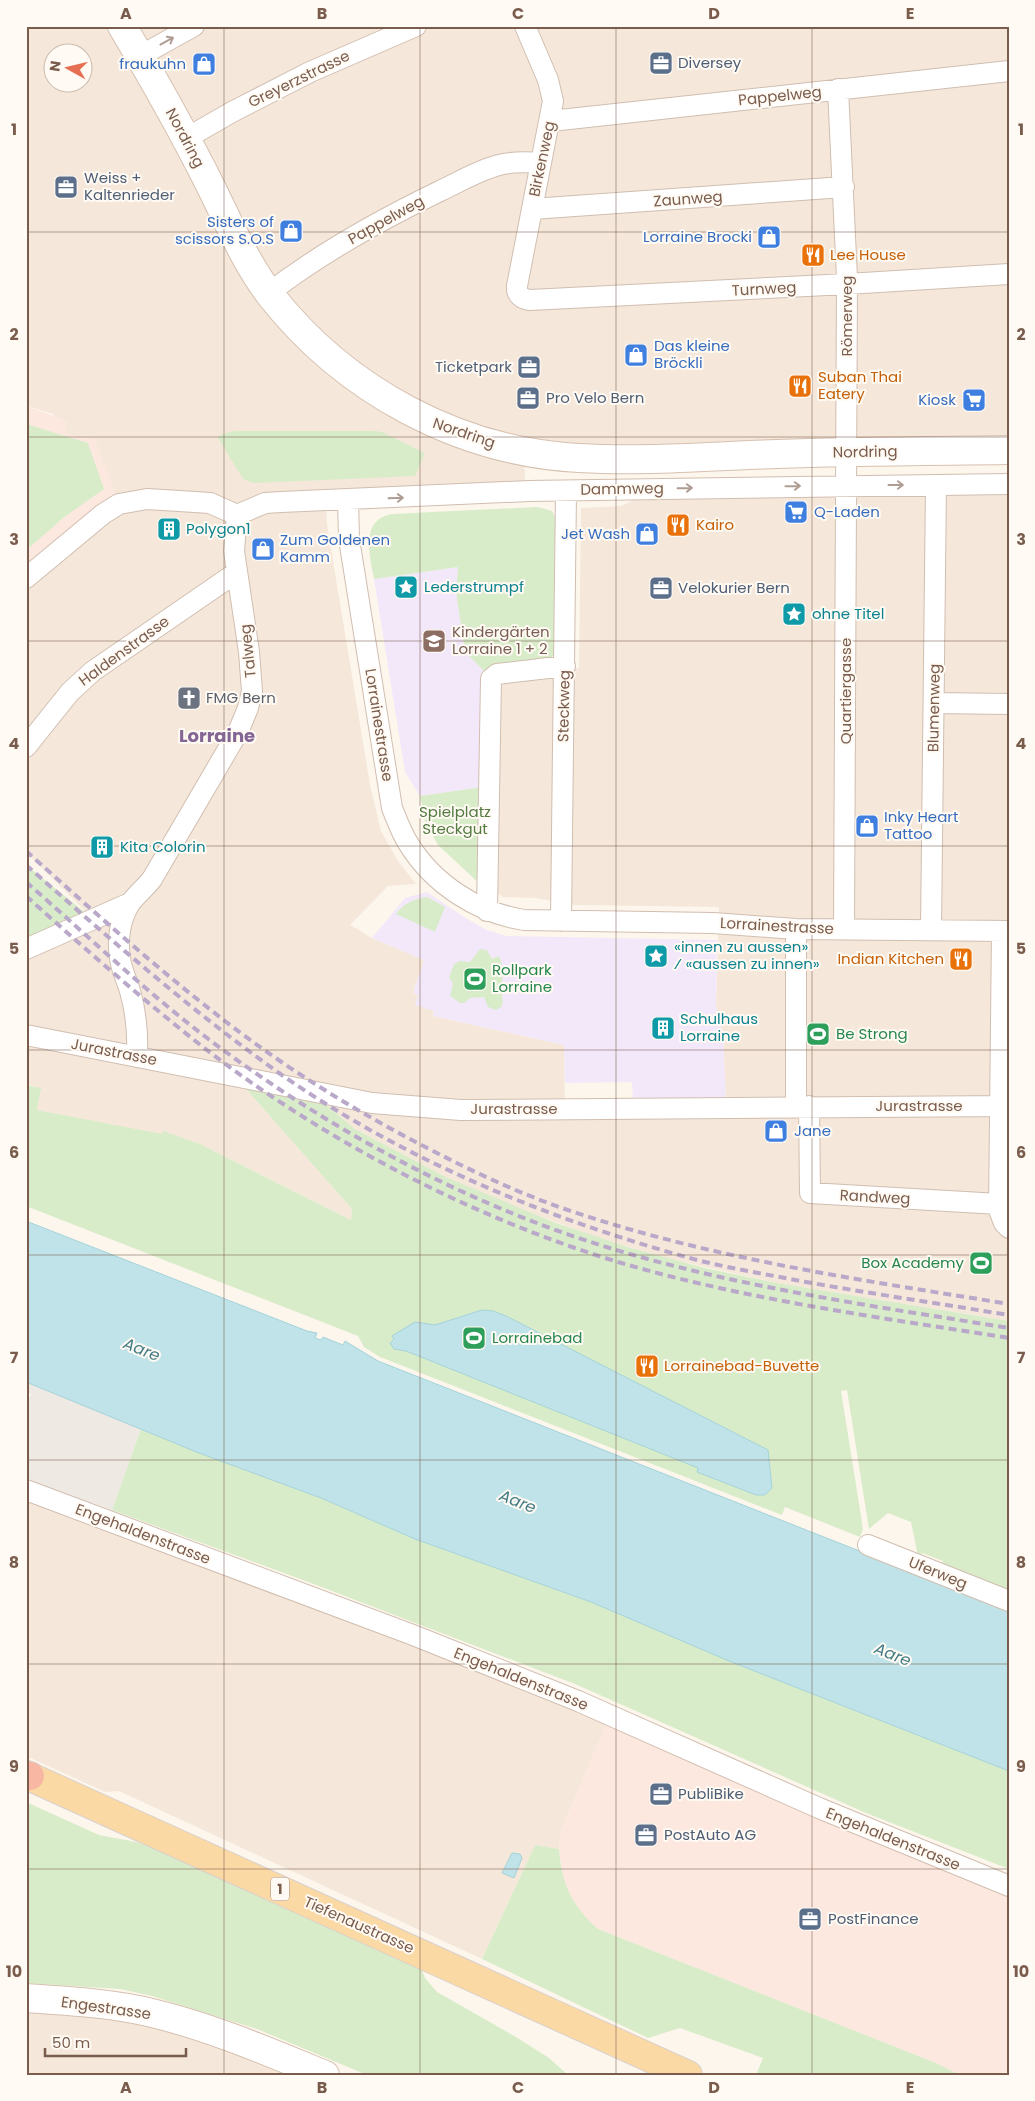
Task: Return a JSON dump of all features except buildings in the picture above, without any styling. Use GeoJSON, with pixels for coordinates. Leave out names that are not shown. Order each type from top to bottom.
{"type":"FeatureCollection","features":[{"type":"Feature","properties":{"kind":"main road","name":"Nordring"},"geometry":{"type":"LineString","coordinates":[[122,26],[186,139],[242,253],[269,293],[307,337],[355,378],[416,415],[455,432],[489,443],[549,456],[578,458],[666,458],[848,452],[1009,450]]}},
{"type":"Feature","properties":{"kind":"main road","name":"Tiefenaustrasse"},"geometry":{"type":"LineString","coordinates":[[27,1775],[688,2075]]}},
{"type":"Feature","properties":{"kind":"main road","name":"Engestrasse"},"geometry":{"type":"LineString","coordinates":[[26,1998],[100,2005],[150,2013],[229,2037],[325,2075]]}},
{"type":"Feature","properties":{"kind":"street"},"geometry":{"type":"LineString","coordinates":[[140,56],[194,26]]}},
{"type":"Feature","properties":{"kind":"street","name":"Greyerzstrasse"},"geometry":{"type":"LineString","coordinates":[[186,139],[232,112],[310,72],[416,26]]}},
{"type":"Feature","properties":{"kind":"street","name":"Birkenweg"},"geometry":{"type":"LineString","coordinates":[[519,296],[517,286],[553,110],[552,91],[525,26]]}},
{"type":"Feature","properties":{"kind":"street","name":"Pappelweg"},"geometry":{"type":"LineString","coordinates":[[550,120],[1009,71]]}},
{"type":"Feature","properties":{"kind":"street","name":"Römerweg"},"geometry":{"type":"LineString","coordinates":[[838,89],[847,284],[848,452]]}},
{"type":"Feature","properties":{"kind":"street","name":"Pappelweg"},"geometry":{"type":"LineString","coordinates":[[269,293],[320,257],[370,227],[449,186],[499,165],[513,162],[542,163]]}},
{"type":"Feature","properties":{"kind":"street","name":"Zaunweg"},"geometry":{"type":"LineString","coordinates":[[532,210],[844,187]]}},
{"type":"Feature","properties":{"kind":"street","name":"Turnweg"},"geometry":{"type":"LineString","coordinates":[[519,296],[530,300],[1009,274]]}},
{"type":"Feature","properties":{"kind":"street","name":"Quartiergasse"},"geometry":{"type":"LineString","coordinates":[[844,929],[848,452]]}},
{"type":"Feature","properties":{"kind":"street","name":"Dammweg"},"geometry":{"type":"LineString","coordinates":[[238,515],[265,503],[348,499],[566,491],[1009,484]]}},
{"type":"Feature","properties":{"kind":"street","name":"Blumenweg"},"geometry":{"type":"LineString","coordinates":[[931,930],[936,485]]}},
{"type":"Feature","properties":{"kind":"street","name":"Steckweg"},"geometry":{"type":"LineString","coordinates":[[561,920],[566,491]]}},
{"type":"Feature","properties":{"kind":"street"},"geometry":{"type":"LineString","coordinates":[[26,578],[103,514],[119,504],[147,499],[210,503],[238,515]]}},
{"type":"Feature","properties":{"kind":"street","name":"Lorrainestrasse"},"geometry":{"type":"LineString","coordinates":[[348,499],[349,539],[392,808],[409,845],[428,869],[444,884],[487,911],[524,920],[713,923],[796,929],[1005,931]]}},
{"type":"Feature","properties":{"kind":"street","name":"Talweg"},"geometry":{"type":"LineString","coordinates":[[26,949],[130,903],[139,896],[152,879],[238,732],[248,708],[252,691],[234,551],[238,515]]}},
{"type":"Feature","properties":{"kind":"street","name":"Haldenstrasse"},"geometry":{"type":"LineString","coordinates":[[26,746],[70,692],[93,671],[236,572]]}},
{"type":"Feature","properties":{"kind":"street"},"geometry":{"type":"LineString","coordinates":[[487,911],[491,679],[497,674],[565,666]]}},
{"type":"Feature","properties":{"kind":"street"},"geometry":{"type":"LineString","coordinates":[[934,703],[1009,704]]}},
{"type":"Feature","properties":{"kind":"street","name":"Talweg"},"geometry":{"type":"LineString","coordinates":[[130,903],[120,931],[120,959],[130,991],[138,1039],[137,1057]]}},
{"type":"Feature","properties":{"kind":"street"},"geometry":{"type":"LineString","coordinates":[[796,929],[802,1106]]}},
{"type":"Feature","properties":{"kind":"street"},"geometry":{"type":"LineString","coordinates":[[1005,931],[1005,1106],[999,1204],[1000,1217],[1009,1228]]}},
{"type":"Feature","properties":{"kind":"street","name":"Jurastrasse"},"geometry":{"type":"LineString","coordinates":[[26,1036],[372,1103],[417,1107],[461,1110],[1005,1106]]}},
{"type":"Feature","properties":{"kind":"street","name":"Randweg"},"geometry":{"type":"LineString","coordinates":[[802,1106],[810,1193],[999,1204]]}},
{"type":"Feature","properties":{"kind":"street","name":"Engehaldenstrasse"},"geometry":{"type":"LineString","coordinates":[[26,1490],[413,1635],[578,1701],[819,1808],[1009,1886]]}},
{"type":"Feature","properties":{"kind":"street","name":"Uferweg"},"geometry":{"type":"LineString","coordinates":[[868,1544],[1009,1601]]}},
{"type":"Feature","properties":{"kind":"shaded area"},"geometry":{"type":"Polygon","coordinates":[[[26,26],[1009,26],[1009,438],[732,441],[608,450],[524,442],[525,483],[325,491],[327,524],[370,785],[381,831],[398,861],[416,884],[388,886],[350,925],[372,938],[424,960],[413,993],[418,995],[434,1011],[433,1016],[564,1045],[565,1116],[726,1101],[723,1035],[716,1006],[719,907],[576,905],[535,898],[503,897],[496,892],[500,681],[544,672],[579,668],[581,508],[621,506],[634,500],[1009,493],[1009,1321],[777,1283],[661,1257],[590,1235],[515,1207],[446,1177],[355,1129],[315,1095],[239,1081],[352,1209],[351,1220],[200,1144],[37,1110],[35,1086],[26,1085],[26,950],[94,920],[26,852],[26,578],[119,504],[113,490],[64,433],[53,414],[26,406],[26,26]]]}},
{"type":"Feature","properties":{"kind":"shaded area"},"geometry":{"type":"Polygon","coordinates":[[[26,406],[67,421],[64,433],[95,440],[119,504],[26,578],[26,406]]]}},
{"type":"Feature","properties":{"kind":"shaded area"},"geometry":{"type":"Polygon","coordinates":[[[458,567],[456,592],[465,652],[484,671],[483,787],[420,796],[405,772],[374,579],[458,567]]]}},
{"type":"Feature","properties":{"kind":"shaded area"},"geometry":{"type":"Polygon","coordinates":[[[427,892],[467,919],[487,930],[506,936],[717,940],[716,1006],[723,1035],[726,1101],[633,1101],[632,1082],[565,1083],[564,1045],[433,1016],[434,1011],[415,1005],[418,995],[413,993],[424,960],[372,938],[405,898],[427,892]]]}},
{"type":"Feature","properties":{"kind":"shaded area"},"geometry":{"type":"Polygon","coordinates":[[[26,1382],[141,1429],[112,1510],[93,1503],[90,1505],[26,1482],[26,1406],[31,1394],[26,1392],[26,1382]]]}},
{"type":"Feature","properties":{"kind":"shaded area"},"geometry":{"type":"Polygon","coordinates":[[[26,1499],[609,1718],[561,1831],[559,1849],[535,1845],[482,1959],[119,1791],[105,1792],[26,1756],[26,1499]]]}},
{"type":"Feature","properties":{"kind":"shaded area"},"geometry":{"type":"Polygon","coordinates":[[[609,1718],[1009,1886],[1009,2071],[994,2075],[960,2075],[936,2063],[598,1929],[583,1916],[570,1895],[563,1878],[559,1849],[561,1831],[609,1718]]]}},
{"type":"Feature","properties":{"kind":"shaded area"},"geometry":{"type":"Polygon","coordinates":[[[26,2010],[97,2014],[149,2023],[295,2075],[26,2075],[26,2010]]]}},
{"type":"Feature","properties":{"kind":"green space"},"geometry":{"type":"Polygon","coordinates":[[[26,424],[88,443],[104,489],[63,518],[30,547],[26,544],[26,424]]]}},
{"type":"Feature","properties":{"kind":"green space"},"geometry":{"type":"Polygon","coordinates":[[[234,431],[375,431],[382,432],[425,453],[415,476],[253,483],[243,479],[218,438],[220,435],[234,431]]]}},
{"type":"Feature","properties":{"kind":"green space"},"geometry":{"type":"Polygon","coordinates":[[[538,507],[552,511],[557,521],[555,654],[547,661],[484,671],[465,652],[456,592],[458,567],[374,579],[370,560],[369,540],[375,523],[382,518],[392,514],[538,507]]]}},
{"type":"Feature","properties":{"kind":"green space","name":"Spielplatz Steckgut"},"geometry":{"type":"Polygon","coordinates":[[[483,787],[482,886],[438,845],[425,821],[420,796],[483,787]]]}},
{"type":"Feature","properties":{"kind":"green space"},"geometry":{"type":"Polygon","coordinates":[[[26,865],[91,917],[26,947],[26,865]]]}},
{"type":"Feature","properties":{"kind":"green space"},"geometry":{"type":"Polygon","coordinates":[[[427,897],[445,907],[435,932],[396,914],[410,902],[427,897]]]}},
{"type":"Feature","properties":{"kind":"green space","name":"Rollpark Lorraine"},"geometry":{"type":"Polygon","coordinates":[[[480,949],[487,950],[492,959],[498,956],[501,960],[503,1002],[501,1007],[496,1010],[488,1007],[484,997],[470,998],[464,1003],[460,1003],[450,996],[453,983],[449,978],[454,964],[460,961],[470,962],[480,949]]]}},
{"type":"Feature","properties":{"kind":"green space"},"geometry":{"type":"Polygon","coordinates":[[[239,1081],[315,1095],[355,1129],[446,1177],[556,1223],[631,1248],[705,1268],[777,1283],[1009,1321],[1009,1597],[940,1569],[943,1561],[922,1553],[919,1561],[911,1522],[888,1513],[869,1529],[847,1390],[841,1391],[863,1529],[860,1537],[785,1507],[782,1515],[380,1357],[364,1347],[358,1336],[26,1206],[26,1085],[41,1088],[37,1110],[162,1134],[163,1131],[200,1144],[351,1220],[352,1209],[239,1081]]]}},
{"type":"Feature","properties":{"kind":"green space"},"geometry":{"type":"Polygon","coordinates":[[[141,1429],[321,1498],[415,1539],[591,1602],[729,1661],[1009,1771],[1009,1869],[866,1813],[575,1684],[311,1583],[112,1510],[141,1429]]]}},
{"type":"Feature","properties":{"kind":"green space"},"geometry":{"type":"Polygon","coordinates":[[[26,1802],[99,1835],[136,1842],[163,1852],[421,1968],[425,1978],[437,1992],[516,2037],[549,2058],[568,2075],[367,2075],[257,2029],[152,1996],[120,1989],[26,1983],[26,1802]]]}},
{"type":"Feature","properties":{"kind":"green space"},"geometry":{"type":"Polygon","coordinates":[[[535,1845],[559,1849],[560,1862],[570,1893],[581,1911],[598,1929],[936,2063],[960,2075],[756,2075],[763,2058],[680,2028],[648,2038],[482,1959],[535,1845]]]}},
{"type":"Feature","properties":{"kind":"water","name":"Aare"},"geometry":{"type":"Polygon","coordinates":[[[26,1221],[307,1331],[317,1333],[315,1338],[321,1340],[323,1337],[343,1345],[345,1341],[378,1361],[1009,1610],[1009,1771],[729,1661],[591,1602],[415,1539],[321,1498],[199,1453],[26,1382],[26,1221]]]}},
{"type":"Feature","properties":{"kind":"water"},"geometry":{"type":"Polygon","coordinates":[[[482,1310],[493,1311],[506,1316],[768,1450],[772,1488],[765,1495],[756,1495],[697,1472],[698,1468],[406,1351],[394,1349],[390,1343],[394,1339],[392,1336],[415,1322],[435,1325],[482,1310]]]}},
{"type":"Feature","properties":{"kind":"water"},"geometry":{"type":"Polygon","coordinates":[[[512,1853],[520,1854],[522,1858],[514,1878],[502,1873],[512,1853]]]}},
{"type":"Feature","properties":{"kind":"railway"},"geometry":{"type":"LineString","coordinates":[[26,851],[199,1001],[275,1058],[354,1108],[409,1139],[482,1175],[559,1207],[614,1225],[725,1254],[838,1276],[1009,1304]]}},
{"type":"Feature","properties":{"kind":"railway"},"geometry":{"type":"LineString","coordinates":[[26,865],[181,998],[279,1073],[327,1105],[377,1134],[480,1184],[587,1226],[697,1260],[806,1282],[1009,1315]]}},
{"type":"Feature","properties":{"kind":"railway"},"geometry":{"type":"LineString","coordinates":[[26,882],[163,1003],[258,1075],[356,1137],[460,1191],[513,1214],[568,1234],[623,1252],[718,1277],[814,1296],[1009,1328]]}},
{"type":"Feature","properties":{"kind":"railway"},"geometry":{"type":"LineString","coordinates":[[26,896],[158,1010],[249,1081],[298,1114],[349,1144],[401,1173],[455,1199],[563,1244],[666,1275],[763,1297],[861,1315],[1009,1338]]}},
{"type":"Feature","properties":{"kind":"place","name":"Diversey"},"geometry":{"type":"Point","coordinates":[661,63]}},
{"type":"Feature","properties":{"kind":"place","name":"fraukuhn"},"geometry":{"type":"Point","coordinates":[204,64]}},
{"type":"Feature","properties":{"kind":"place","name":"Weiss + Kaltenrieder"},"geometry":{"type":"Point","coordinates":[66,187]}},
{"type":"Feature","properties":{"kind":"place","name":"Sisters of scissors S.O.S"},"geometry":{"type":"Point","coordinates":[291,231]}},
{"type":"Feature","properties":{"kind":"place","name":"Lorraine Brocki"},"geometry":{"type":"Point","coordinates":[769,237]}},
{"type":"Feature","properties":{"kind":"place","name":"Lee House"},"geometry":{"type":"Point","coordinates":[813,255]}},
{"type":"Feature","properties":{"kind":"place","name":"Das kleine Bröckli"},"geometry":{"type":"Point","coordinates":[636,355]}},
{"type":"Feature","properties":{"kind":"place","name":"Ticketpark"},"geometry":{"type":"Point","coordinates":[529,367]}},
{"type":"Feature","properties":{"kind":"place","name":"Suban Thai Eatery"},"geometry":{"type":"Point","coordinates":[800,386]}},
{"type":"Feature","properties":{"kind":"place","name":"Pro Velo Bern"},"geometry":{"type":"Point","coordinates":[528,398]}},
{"type":"Feature","properties":{"kind":"place","name":"Kiosk"},"geometry":{"type":"Point","coordinates":[974,400]}},
{"type":"Feature","properties":{"kind":"place","name":"Q-Laden"},"geometry":{"type":"Point","coordinates":[796,512]}},
{"type":"Feature","properties":{"kind":"place","name":"Kairo"},"geometry":{"type":"Point","coordinates":[678,525]}},
{"type":"Feature","properties":{"kind":"place","name":"Polygon1"},"geometry":{"type":"Point","coordinates":[169,529]}},
{"type":"Feature","properties":{"kind":"place","name":"Jet Wash"},"geometry":{"type":"Point","coordinates":[647,534]}},
{"type":"Feature","properties":{"kind":"place","name":"Zum Goldenen Kamm"},"geometry":{"type":"Point","coordinates":[263,549]}},
{"type":"Feature","properties":{"kind":"place","name":"Lederstrumpf"},"geometry":{"type":"Point","coordinates":[406,587]}},
{"type":"Feature","properties":{"kind":"place","name":"Velokurier Bern"},"geometry":{"type":"Point","coordinates":[661,588]}},
{"type":"Feature","properties":{"kind":"place","name":"ohne Titel"},"geometry":{"type":"Point","coordinates":[794,614]}},
{"type":"Feature","properties":{"kind":"place","name":"Kindergärten Lorraine 1 + 2"},"geometry":{"type":"Point","coordinates":[434,641]}},
{"type":"Feature","properties":{"kind":"place","name":"FMG Bern"},"geometry":{"type":"Point","coordinates":[189,698]}},
{"type":"Feature","properties":{"kind":"place","name":"Inky Heart Tattoo"},"geometry":{"type":"Point","coordinates":[867,826]}},
{"type":"Feature","properties":{"kind":"place","name":"Kita Colorin"},"geometry":{"type":"Point","coordinates":[102,847]}},
{"type":"Feature","properties":{"kind":"place","name":"«innen zu aussen» ⁄ «aussen zu innen»"},"geometry":{"type":"Point","coordinates":[656,956]}},
{"type":"Feature","properties":{"kind":"place","name":"Indian Kitchen"},"geometry":{"type":"Point","coordinates":[961,959]}},
{"type":"Feature","properties":{"kind":"place","name":"Rollpark Lorraine"},"geometry":{"type":"Point","coordinates":[475,979]}},
{"type":"Feature","properties":{"kind":"place","name":"Schulhaus Lorraine"},"geometry":{"type":"Point","coordinates":[663,1028]}},
{"type":"Feature","properties":{"kind":"place","name":"Be Strong"},"geometry":{"type":"Point","coordinates":[818,1034]}},
{"type":"Feature","properties":{"kind":"place","name":"Jane"},"geometry":{"type":"Point","coordinates":[776,1131]}},
{"type":"Feature","properties":{"kind":"place","name":"Box Academy"},"geometry":{"type":"Point","coordinates":[981,1263]}},
{"type":"Feature","properties":{"kind":"place","name":"Lorrainebad"},"geometry":{"type":"Point","coordinates":[474,1338]}},
{"type":"Feature","properties":{"kind":"place","name":"Lorrainebad-Buvette"},"geometry":{"type":"Point","coordinates":[647,1366]}},
{"type":"Feature","properties":{"kind":"place","name":"PubliBike"},"geometry":{"type":"Point","coordinates":[661,1794]}},
{"type":"Feature","properties":{"kind":"place","name":"PostAuto AG"},"geometry":{"type":"Point","coordinates":[646,1835]}},
{"type":"Feature","properties":{"kind":"place","name":"PostFinance"},"geometry":{"type":"Point","coordinates":[810,1919]}},
{"type":"Feature","properties":{"kind":"district","name":"Lorraine"},"geometry":{"type":"Point","coordinates":[217,736]}}]}
